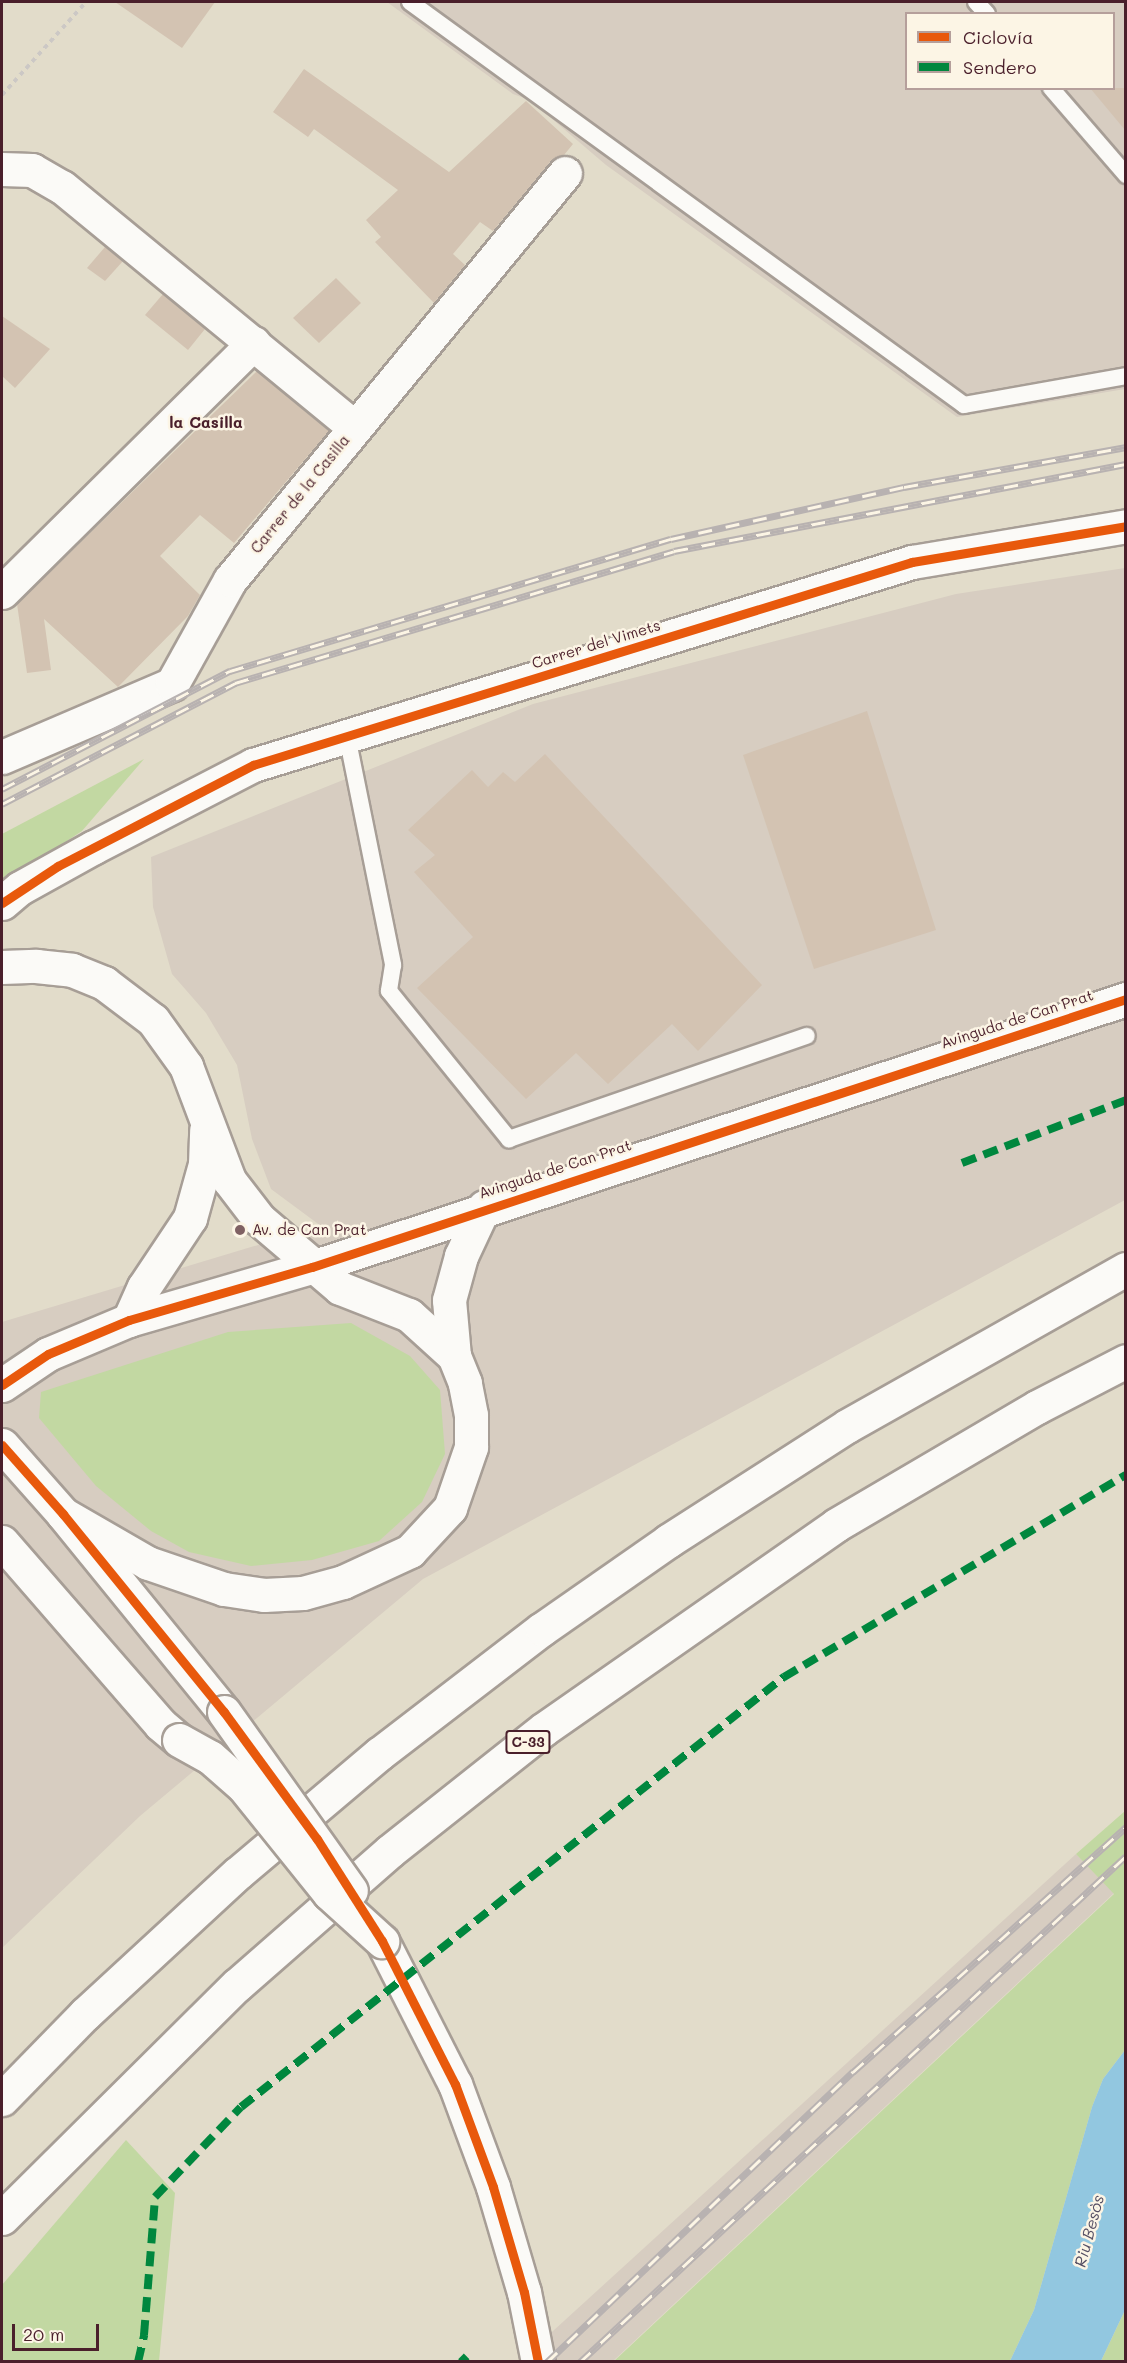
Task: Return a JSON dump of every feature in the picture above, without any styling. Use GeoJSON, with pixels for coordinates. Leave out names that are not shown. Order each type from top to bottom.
{"type":"FeatureCollection","features":[{"type":"Feature","properties":{"kind":"main road"},"geometry":{"type":"LineString","coordinates":[[2,169],[32,170],[62,187],[354,427]]}},
{"type":"Feature","properties":{"kind":"main road","name":"Carrer de la Casilla"},"geometry":{"type":"LineString","coordinates":[[2,757],[172,684],[230,580],[565,173]]}},
{"type":"Feature","properties":{"kind":"main road"},"geometry":{"type":"LineString","coordinates":[[2,591],[254,343]]}},
{"type":"Feature","properties":{"kind":"main road","name":"Carrer del Vimets"},"geometry":{"type":"LineString","coordinates":[[2,903],[20,888],[94,847],[253,765],[912,562],[1125,526]]}},
{"type":"Feature","properties":{"kind":"main road"},"geometry":{"type":"LineString","coordinates":[[2,968],[36,966],[72,970],[104,983],[127,999],[171,1041],[186,1066],[229,1180],[242,1200],[312,1267],[340,1288],[409,1315],[454,1356]]}},
{"type":"Feature","properties":{"kind":"main road","name":"Avinguda de Can Prat"},"geometry":{"type":"LineString","coordinates":[[2,1385],[48,1354],[129,1320],[312,1267],[484,1207],[1125,999]]}},
{"type":"Feature","properties":{"kind":"main road"},"geometry":{"type":"LineString","coordinates":[[129,1320],[144,1287],[177,1244],[190,1218],[204,1164],[206,1122]]}},
{"type":"Feature","properties":{"kind":"main road"},"geometry":{"type":"LineString","coordinates":[[63,1514],[148,1563],[224,1588],[264,1595],[303,1593],[343,1582],[410,1551],[450,1508],[471,1448],[471,1415],[465,1383],[454,1356],[449,1300],[461,1256],[484,1207]]}},
{"type":"Feature","properties":{"kind":"main road"},"geometry":{"type":"LineString","coordinates":[[2,2099],[86,2014],[238,1873],[379,1754],[542,1629],[668,1541],[847,1426],[1125,1269]]}},
{"type":"Feature","properties":{"kind":"main road","name":"C-33"},"geometry":{"type":"LineString","coordinates":[[2,2218],[237,1984],[390,1851],[544,1729],[836,1525],[1037,1407],[1125,1361]]}},
{"type":"Feature","properties":{"kind":"main road"},"geometry":{"type":"LineString","coordinates":[[2,1445],[63,1514],[224,1712],[317,1839],[382,1941],[455,2084],[521,2281],[538,2361]]}},
{"type":"Feature","properties":{"kind":"main road"},"geometry":{"type":"LineString","coordinates":[[2,1542],[160,1724],[179,1740],[210,1757],[243,1786],[328,1893],[382,1941]]}},
{"type":"Feature","properties":{"kind":"lane"},"geometry":{"type":"LineString","coordinates":[[410,2],[964,405],[1125,376]]}},
{"type":"Feature","properties":{"kind":"lane"},"geometry":{"type":"LineString","coordinates":[[1053,90],[1125,175]]}},
{"type":"Feature","properties":{"kind":"lane"},"geometry":{"type":"LineString","coordinates":[[347,736],[393,965],[389,991],[509,1139],[807,1036]]}},
{"type":"Feature","properties":{"kind":"path"},"geometry":{"type":"LineString","coordinates":[[2,95],[86,2]]}},
{"type":"Feature","properties":{"kind":"shaded area"},"geometry":{"type":"Polygon","coordinates":[[[387,2],[1125,2],[1125,389],[957,417],[606,165],[530,100],[513,94],[387,2]]]}},
{"type":"Feature","properties":{"kind":"shaded area"},"geometry":{"type":"Polygon","coordinates":[[[1125,568],[1125,1200],[423,1579],[140,1816],[2,1948],[2,1322],[321,1226],[271,1189],[252,1139],[237,1065],[206,1013],[172,974],[153,907],[151,857],[533,704],[956,594],[1125,568]]]}},
{"type":"Feature","properties":{"kind":"shaded area"},"geometry":{"type":"Polygon","coordinates":[[[1076,1854],[1114,1893],[613,2361],[519,2362],[1076,1854]]]}},
{"type":"Feature","properties":{"kind":"green space"},"geometry":{"type":"Polygon","coordinates":[[[144,759],[82,831],[2,884],[2,834],[144,759]]]}},
{"type":"Feature","properties":{"kind":"green space"},"geometry":{"type":"Polygon","coordinates":[[[351,1323],[410,1356],[440,1390],[445,1454],[422,1502],[379,1541],[312,1560],[251,1566],[189,1552],[151,1531],[96,1486],[39,1418],[41,1392],[228,1332],[351,1323]]]}},
{"type":"Feature","properties":{"kind":"green space"},"geometry":{"type":"Polygon","coordinates":[[[1125,1811],[1125,2050],[1103,2079],[1092,2107],[1034,2310],[1010,2361],[613,2362],[1114,1894],[1076,1854],[1125,1811]]]}},
{"type":"Feature","properties":{"kind":"green space"},"geometry":{"type":"Polygon","coordinates":[[[126,2140],[175,2193],[159,2361],[2,2361],[2,2285],[126,2140]]]}},
{"type":"Feature","properties":{"kind":"green space"},"geometry":{"type":"Polygon","coordinates":[[[1125,2310],[1125,2361],[1101,2361],[1125,2310]]]}},
{"type":"Feature","properties":{"kind":"water","name":"Riu Besòs"},"geometry":{"type":"Polygon","coordinates":[[[1125,2050],[1125,2310],[1101,2361],[1010,2361],[1034,2310],[1092,2107],[1103,2079],[1125,2050]]]}},
{"type":"Feature","properties":{"kind":"building"},"geometry":{"type":"Polygon","coordinates":[[[115,2],[215,2],[182,48],[115,2]]]}},
{"type":"Feature","properties":{"kind":"building"},"geometry":{"type":"Polygon","coordinates":[[[304,69],[449,172],[526,101],[573,144],[564,155],[551,161],[493,231],[480,222],[453,254],[465,265],[434,303],[375,242],[381,237],[366,220],[398,190],[314,129],[308,137],[273,112],[304,69]]]}},
{"type":"Feature","properties":{"kind":"building"},"geometry":{"type":"Polygon","coordinates":[[[1125,88],[1125,130],[1092,90],[1125,88]]]}},
{"type":"Feature","properties":{"kind":"building"},"geometry":{"type":"Polygon","coordinates":[[[105,247],[123,261],[105,281],[87,268],[105,247]]]}},
{"type":"Feature","properties":{"kind":"building"},"geometry":{"type":"Polygon","coordinates":[[[336,278],[361,303],[319,343],[293,318],[336,278]]]}},
{"type":"Feature","properties":{"kind":"building"},"geometry":{"type":"Polygon","coordinates":[[[163,294],[205,329],[188,350],[145,315],[163,294]]]}},
{"type":"Feature","properties":{"kind":"building"},"geometry":{"type":"Polygon","coordinates":[[[2,316],[50,349],[15,388],[2,376],[2,316]]]}},
{"type":"Feature","properties":{"kind":"building"},"geometry":{"type":"Polygon","coordinates":[[[257,371],[329,431],[234,543],[200,515],[160,556],[200,595],[188,616],[118,687],[44,619],[51,670],[27,673],[17,604],[257,371]]]}},
{"type":"Feature","properties":{"kind":"building"},"geometry":{"type":"Polygon","coordinates":[[[867,711],[936,930],[814,969],[743,755],[867,711]]]}},
{"type":"Feature","properties":{"kind":"building"},"geometry":{"type":"Polygon","coordinates":[[[545,754],[762,985],[698,1051],[672,1024],[608,1084],[576,1053],[526,1099],[417,988],[473,937],[414,872],[435,855],[408,830],[472,770],[488,787],[503,772],[515,782],[545,754]]]}},
{"type":"Feature","properties":{"kind":"railway"},"geometry":{"type":"LineString","coordinates":[[2,789],[230,671],[671,539],[904,487],[1126,447]]}},
{"type":"Feature","properties":{"kind":"railway"},"geometry":{"type":"LineString","coordinates":[[2,804],[235,683],[674,551],[1126,464]]}},
{"type":"Feature","properties":{"kind":"railway"},"geometry":{"type":"LineString","coordinates":[[547,2362],[853,2072],[1126,1827]]}},
{"type":"Feature","properties":{"kind":"railway"},"geometry":{"type":"LineString","coordinates":[[580,2362],[1126,1856]]}},
{"type":"Feature","properties":{"kind":"marked path"},"geometry":{"type":"LineString","coordinates":[[962,1163],[1126,1100]]}},
{"type":"Feature","properties":{"kind":"marked path"},"geometry":{"type":"LineString","coordinates":[[138,2362],[144,2335],[155,2197],[241,2107],[784,1677],[1126,1475]]}},
{"type":"Feature","properties":{"kind":"marked path"},"geometry":{"type":"LineString","coordinates":[[461,2362],[467,2356]]}},
{"type":"Feature","properties":{"kind":"cycle path"},"geometry":{"type":"LineString","coordinates":[[2,903],[58,866],[253,765],[912,562],[1126,526]]}},
{"type":"Feature","properties":{"kind":"cycle path"},"geometry":{"type":"LineString","coordinates":[[2,1385],[48,1354],[129,1320],[312,1267],[1126,999]]}},
{"type":"Feature","properties":{"kind":"cycle path"},"geometry":{"type":"LineString","coordinates":[[2,1445],[63,1514],[224,1712],[317,1839],[382,1941],[455,2084],[493,2187],[524,2292],[538,2362]]}},
{"type":"Feature","properties":{"kind":"place","name":"Av. de Can Prat"},"geometry":{"type":"Point","coordinates":[240,1230]}},
{"type":"Feature","properties":{"kind":"district","name":"la Casilla"},"geometry":{"type":"Point","coordinates":[206,422]}}]}
